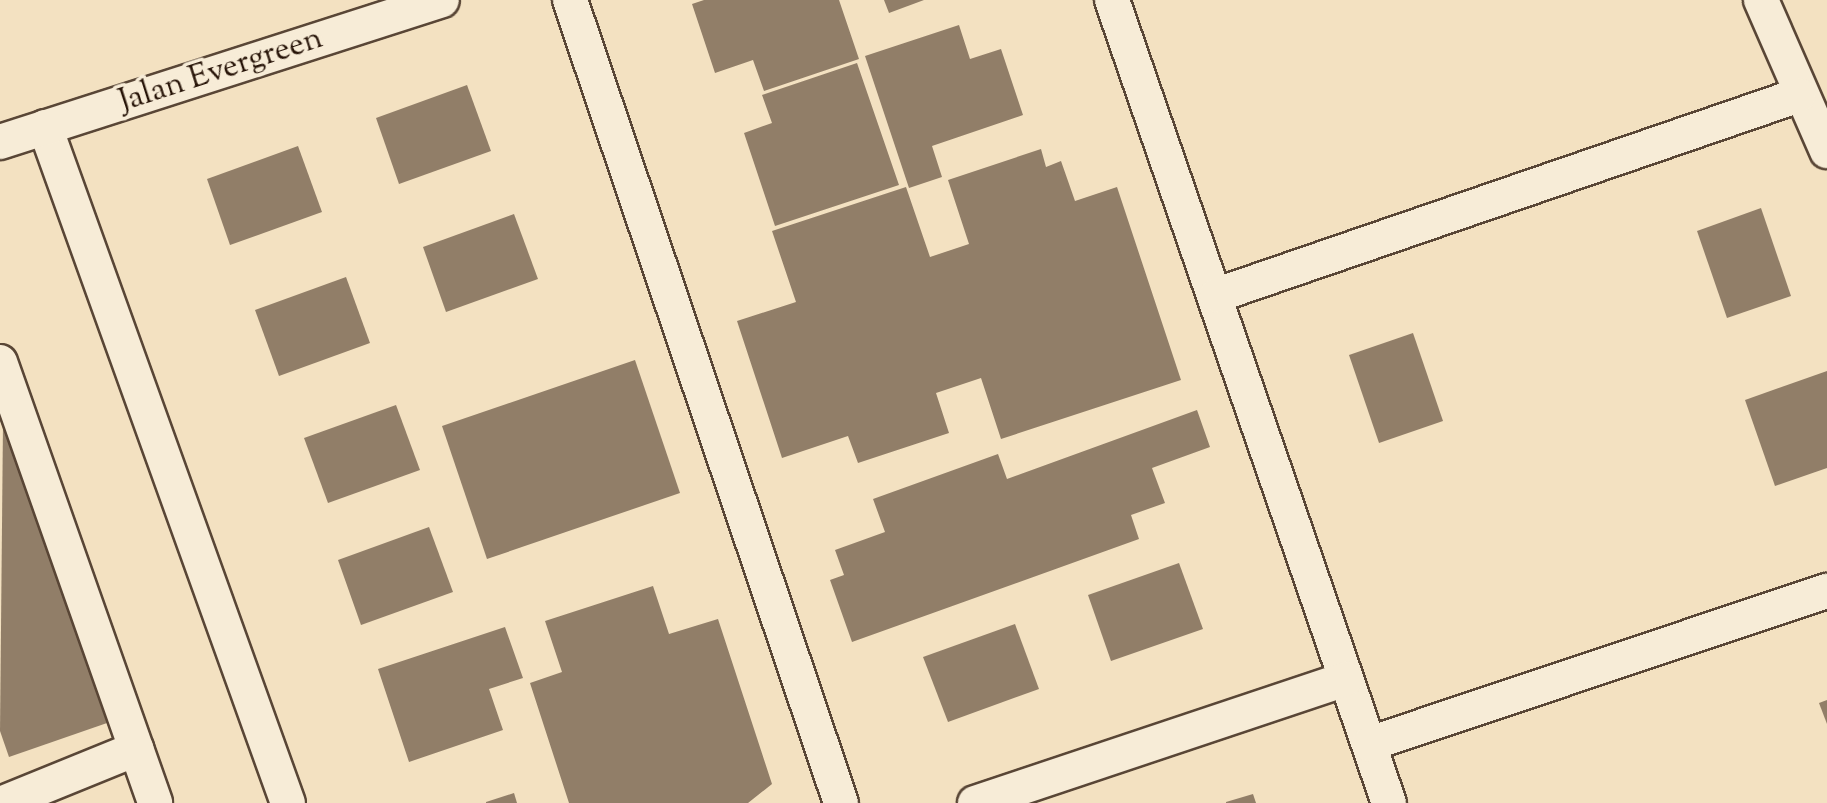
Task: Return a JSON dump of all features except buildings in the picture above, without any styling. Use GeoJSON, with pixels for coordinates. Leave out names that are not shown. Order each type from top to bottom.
{"type":"FeatureCollection","features":[{"type":"Feature","properties":{"kind":"street","name":"Jalan Evergreen"},"geometry":{"type":"LineString","coordinates":[[0,142],[364,12],[442,0]]}},
{"type":"Feature","properties":{"kind":"street"},"geometry":{"type":"LineString","coordinates":[[570,0],[841,803]]}},
{"type":"Feature","properties":{"kind":"street"},"geometry":{"type":"LineString","coordinates":[[1112,0],[1217,295],[1389,803]]}},
{"type":"Feature","properties":{"kind":"street"},"geometry":{"type":"LineString","coordinates":[[1761,0],[1799,95],[1827,151]]}},
{"type":"Feature","properties":{"kind":"street"},"geometry":{"type":"LineString","coordinates":[[1217,295],[1799,95]]}},
{"type":"Feature","properties":{"kind":"street"},"geometry":{"type":"LineString","coordinates":[[45,127],[288,803]]}},
{"type":"Feature","properties":{"kind":"street"},"geometry":{"type":"LineString","coordinates":[[0,362],[6,399],[136,749],[149,801]]}},
{"type":"Feature","properties":{"kind":"street"},"geometry":{"type":"LineString","coordinates":[[1369,744],[1827,591]]}},
{"type":"Feature","properties":{"kind":"street"},"geometry":{"type":"LineString","coordinates":[[975,803],[1346,679]]}},
{"type":"Feature","properties":{"kind":"street"},"geometry":{"type":"LineString","coordinates":[[3,803],[136,749]]}}]}
